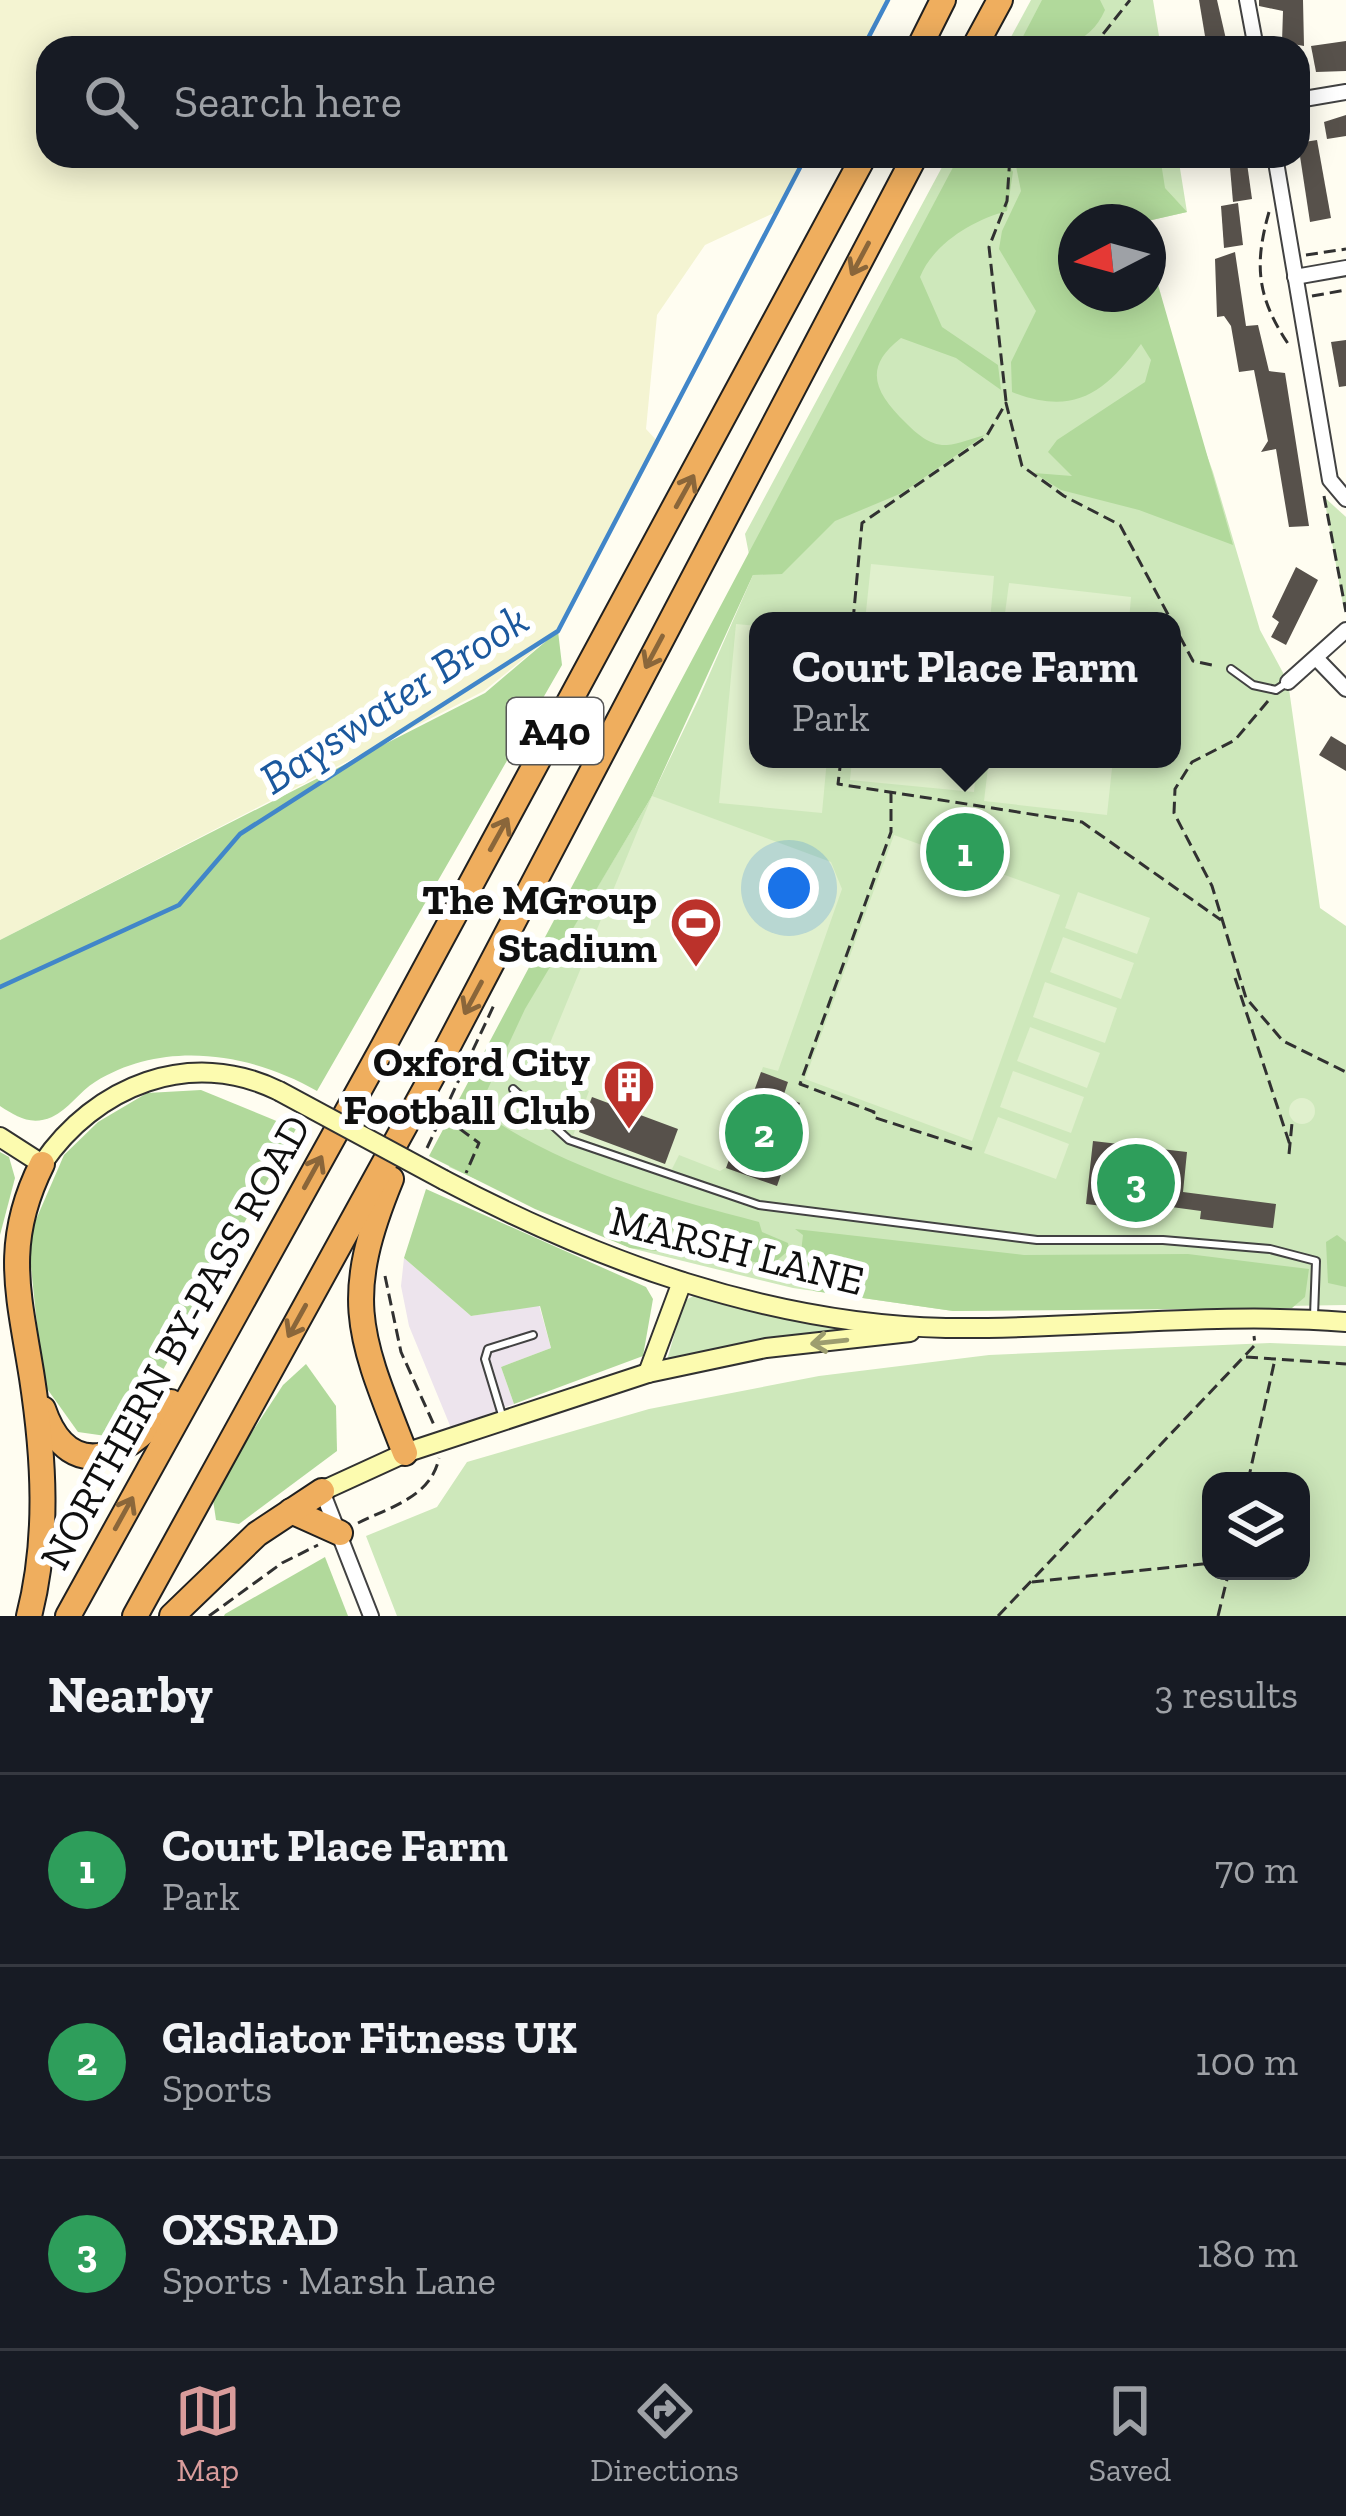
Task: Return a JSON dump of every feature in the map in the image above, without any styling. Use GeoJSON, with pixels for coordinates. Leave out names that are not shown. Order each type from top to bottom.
{"type":"FeatureCollection","features":[{"type":"Feature","properties":{"kind":"highway"},"geometry":{"type":"LineString","coordinates":[[925,36],[944,0]]}},
{"type":"Feature","properties":{"kind":"highway"},"geometry":{"type":"LineString","coordinates":[[980,36],[1000,0]]}},
{"type":"Feature","properties":{"kind":"highway","name":"NORTHERN BY-PASS ROAD"},"geometry":{"type":"LineString","coordinates":[[68,1616],[857,168]]}},
{"type":"Feature","properties":{"kind":"highway","name":"A40"},"geometry":{"type":"LineString","coordinates":[[135,1616],[435,1071],[909,168]]}},
{"type":"Feature","properties":{"kind":"highway"},"geometry":{"type":"LineString","coordinates":[[405,1453],[370,1364],[360,1297],[364,1244],[435,1071]]}},
{"type":"Feature","properties":{"kind":"highway"},"geometry":{"type":"LineString","coordinates":[[29,1616],[43,1504],[15,1240],[25,1198],[42,1164]]}},
{"type":"Feature","properties":{"kind":"highway"},"geometry":{"type":"LineString","coordinates":[[32,1379],[60,1445],[82,1455],[106,1456],[136,1443],[159,1419],[231,1319]]}},
{"type":"Feature","properties":{"kind":"highway"},"geometry":{"type":"LineString","coordinates":[[172,1616],[220,1565],[322,1491]]}},
{"type":"Feature","properties":{"kind":"highway"},"geometry":{"type":"LineString","coordinates":[[291,1510],[339,1534]]}},
{"type":"Feature","properties":{"kind":"main road","name":"MARSH LANE"},"geometry":{"type":"LineString","coordinates":[[42,1164],[79,1119],[133,1084],[168,1075],[224,1073],[279,1091],[601,1257],[798,1310],[945,1328],[1123,1319],[1346,1322]]}},
{"type":"Feature","properties":{"kind":"main road"},"geometry":{"type":"LineString","coordinates":[[0,1137],[42,1164]]}},
{"type":"Feature","properties":{"kind":"main road"},"geometry":{"type":"LineString","coordinates":[[648,1373],[682,1282]]}},
{"type":"Feature","properties":{"kind":"main road"},"geometry":{"type":"LineString","coordinates":[[322,1491],[405,1453],[648,1373],[766,1348],[945,1328]]}},
{"type":"Feature","properties":{"kind":"street"},"geometry":{"type":"LineString","coordinates":[[1247,0],[1254,36]]}},
{"type":"Feature","properties":{"kind":"street"},"geometry":{"type":"LineString","coordinates":[[1310,98],[1346,92]]}},
{"type":"Feature","properties":{"kind":"street"},"geometry":{"type":"LineString","coordinates":[[1277,168],[1333,485],[1346,499]]}},
{"type":"Feature","properties":{"kind":"street"},"geometry":{"type":"LineString","coordinates":[[1295,277],[1346,268]]}},
{"type":"Feature","properties":{"kind":"street"},"geometry":{"type":"LineString","coordinates":[[1282,686],[1346,630]]}},
{"type":"Feature","properties":{"kind":"street"},"geometry":{"type":"LineString","coordinates":[[1317,659],[1346,689]]}},
{"type":"Feature","properties":{"kind":"street"},"geometry":{"type":"LineString","coordinates":[[322,1491],[371,1616]]}},
{"type":"Feature","properties":{"kind":"lane"},"geometry":{"type":"LineString","coordinates":[[1231,669],[1252,685],[1282,686]]}},
{"type":"Feature","properties":{"kind":"lane"},"geometry":{"type":"LineString","coordinates":[[513,1089],[569,1140],[715,1193],[801,1214],[1037,1240],[1163,1240],[1249,1247],[1316,1261],[1313,1319]]}},
{"type":"Feature","properties":{"kind":"lane"},"geometry":{"type":"LineString","coordinates":[[502,1419],[485,1360],[488,1349],[533,1335]]}},
{"type":"Feature","properties":{"kind":"path"},"geometry":{"type":"LineString","coordinates":[[1102,36],[1130,0]]}},
{"type":"Feature","properties":{"kind":"path"},"geometry":{"type":"LineString","coordinates":[[1009,168],[1006,201],[989,247],[1006,403],[1022,466],[1064,496],[1120,525],[1167,612]]}},
{"type":"Feature","properties":{"kind":"path"},"geometry":{"type":"LineString","coordinates":[[1283,205],[1270,208],[1256,272],[1260,296],[1295,353],[1308,351]]}},
{"type":"Feature","properties":{"kind":"path"},"geometry":{"type":"LineString","coordinates":[[1293,258],[1346,249]]}},
{"type":"Feature","properties":{"kind":"path"},"geometry":{"type":"LineString","coordinates":[[1299,298],[1346,290]]}},
{"type":"Feature","properties":{"kind":"path"},"geometry":{"type":"LineString","coordinates":[[854,612],[862,523],[986,437],[1006,403]]}},
{"type":"Feature","properties":{"kind":"path"},"geometry":{"type":"LineString","coordinates":[[1333,485],[1324,497],[1346,612]]}},
{"type":"Feature","properties":{"kind":"path"},"geometry":{"type":"LineString","coordinates":[[1181,639],[1193,661],[1231,669]]}},
{"type":"Feature","properties":{"kind":"path"},"geometry":{"type":"LineString","coordinates":[[1282,686],[1253,725],[1192,762],[1175,789],[1180,832],[1212,886],[1290,1145]]}},
{"type":"Feature","properties":{"kind":"path"},"geometry":{"type":"LineString","coordinates":[[840,768],[838,784],[1082,822],[1222,921]]}},
{"type":"Feature","properties":{"kind":"path"},"geometry":{"type":"LineString","coordinates":[[891,791],[891,832],[800,1084],[874,1112],[872,1117],[972,1149]]}},
{"type":"Feature","properties":{"kind":"path"},"geometry":{"type":"LineString","coordinates":[[1232,964],[1265,1024],[1283,1041],[1346,1072]]}},
{"type":"Feature","properties":{"kind":"path"},"geometry":{"type":"LineString","coordinates":[[443,1118],[478,1142],[452,1184]]}},
{"type":"Feature","properties":{"kind":"path"},"geometry":{"type":"LineString","coordinates":[[1288,1154],[1292,1123]]}},
{"type":"Feature","properties":{"kind":"path"},"geometry":{"type":"LineString","coordinates":[[419,1165],[436,1131]]}},
{"type":"Feature","properties":{"kind":"path"},"geometry":{"type":"LineString","coordinates":[[385,1272],[401,1352],[436,1430]]}},
{"type":"Feature","properties":{"kind":"path"},"geometry":{"type":"LineString","coordinates":[[998,1616],[1255,1345],[1254,1329]]}},
{"type":"Feature","properties":{"kind":"path"},"geometry":{"type":"LineString","coordinates":[[1242,1357],[1346,1364]]}},
{"type":"Feature","properties":{"kind":"path"},"geometry":{"type":"LineString","coordinates":[[1250,1472],[1275,1359]]}},
{"type":"Feature","properties":{"kind":"path"},"geometry":{"type":"LineString","coordinates":[[209,1616],[282,1563],[418,1494],[435,1474],[440,1452]]}},
{"type":"Feature","properties":{"kind":"path"},"geometry":{"type":"LineString","coordinates":[[1030,1583],[1202,1564]]}},
{"type":"Feature","properties":{"kind":"path"},"geometry":{"type":"LineString","coordinates":[[1218,1616],[1226,1580]]}},
{"type":"Feature","properties":{"kind":"shaded area"},"geometry":{"type":"Polygon","coordinates":[[[404,1258],[471,1316],[539,1305],[551,1348],[501,1367],[514,1404],[451,1428],[409,1326],[401,1286],[404,1258]]]}},
{"type":"Feature","properties":{"kind":"green space"},"geometry":{"type":"Polygon","coordinates":[[[0,0],[888,0],[869,36],[36,36],[36,168],[800,168],[778,211],[705,245],[657,315],[646,429],[659,443],[558,631],[484,691],[0,940],[0,0]]]}},
{"type":"Feature","properties":{"kind":"green space"},"geometry":{"type":"Polygon","coordinates":[[[1031,0],[1153,0],[1159,36],[1012,36],[1031,0]]]}},
{"type":"Feature","properties":{"kind":"green space"},"geometry":{"type":"Polygon","coordinates":[[[1042,0],[1100,0],[1105,10],[1083,36],[1023,36],[1042,0]]]}},
{"type":"Feature","properties":{"kind":"green space"},"geometry":{"type":"Polygon","coordinates":[[[942,168],[1180,168],[1187,212],[1166,217],[1166,204],[1058,204],[1058,312],[1155,312],[1213,472],[1260,630],[1288,682],[1320,908],[1346,926],[1346,1305],[953,1311],[793,1288],[630,1248],[449,1167],[524,1009],[652,796],[753,575],[745,534],[942,168]]]}},
{"type":"Feature","properties":{"kind":"green space"},"geometry":{"type":"Polygon","coordinates":[[[953,168],[1011,168],[1007,211],[956,235],[934,254],[920,277],[942,327],[998,365],[1001,390],[956,358],[901,338],[877,370],[881,391],[895,412],[929,441],[947,445],[985,435],[902,493],[835,521],[782,574],[753,575],[652,796],[525,1009],[478,1110],[578,1165],[759,1222],[762,1232],[788,1243],[789,1250],[773,1264],[630,1248],[535,1209],[429,1156],[953,168]]]}},
{"type":"Feature","properties":{"kind":"green space"},"geometry":{"type":"Polygon","coordinates":[[[1016,168],[1162,168],[1165,188],[1187,212],[1166,217],[1166,204],[1058,204],[1058,312],[1166,312],[1233,545],[1139,510],[1061,490],[1034,473],[1072,476],[1048,452],[1057,440],[1145,382],[1151,360],[1141,344],[1114,376],[1070,401],[1012,392],[1011,362],[1036,311],[999,249],[1021,191],[1016,168]]]}},
{"type":"Feature","properties":{"kind":"green space"},"geometry":{"type":"Polygon","coordinates":[[[1324,497],[1346,517],[1346,612],[1344,610],[1324,497]]]}},
{"type":"Feature","properties":{"kind":"green space"},"geometry":{"type":"Polygon","coordinates":[[[871,564],[994,576],[991,612],[866,612],[871,564]]]}},
{"type":"Feature","properties":{"kind":"green space"},"geometry":{"type":"Polygon","coordinates":[[[1009,583],[1131,597],[1130,612],[1005,612],[1009,583]]]}},
{"type":"Feature","properties":{"kind":"green space"},"geometry":{"type":"Polygon","coordinates":[[[736,624],[749,625],[749,768],[826,768],[822,813],[719,803],[736,624]]]}},
{"type":"Feature","properties":{"kind":"green space"},"geometry":{"type":"Polygon","coordinates":[[[558,631],[562,665],[317,1091],[236,1060],[178,1056],[122,1068],[44,1120],[24,1119],[0,1106],[0,940],[485,693],[558,631]]]}},
{"type":"Feature","properties":{"kind":"green space"},"geometry":{"type":"Polygon","coordinates":[[[851,768],[976,768],[974,792],[850,780],[851,768]]]}},
{"type":"Feature","properties":{"kind":"green space"},"geometry":{"type":"Polygon","coordinates":[[[988,768],[1112,768],[1107,815],[984,801],[988,768]]]}},
{"type":"Feature","properties":{"kind":"green space","name":"The MGroup Stadium"},"geometry":{"type":"Polygon","coordinates":[[[652,796],[831,862],[842,889],[778,1071],[763,1067],[727,1167],[720,1171],[679,1155],[671,1171],[573,1136],[589,1091],[546,1074],[550,1063],[543,1060],[652,796]]]}},
{"type":"Feature","properties":{"kind":"green space"},"geometry":{"type":"Polygon","coordinates":[[[894,835],[1060,895],[972,1141],[805,1079],[894,835]]]}},
{"type":"Feature","properties":{"kind":"green space"},"geometry":{"type":"Polygon","coordinates":[[[1078,892],[1150,918],[1137,954],[1065,928],[1078,892]]]}},
{"type":"Feature","properties":{"kind":"green space"},"geometry":{"type":"Polygon","coordinates":[[[1063,937],[1134,963],[1121,999],[1050,972],[1063,937]]]}},
{"type":"Feature","properties":{"kind":"green space"},"geometry":{"type":"Polygon","coordinates":[[[1045,982],[1117,1008],[1105,1043],[1033,1017],[1045,982]]]}},
{"type":"Feature","properties":{"kind":"green space"},"geometry":{"type":"Polygon","coordinates":[[[1030,1027],[1100,1053],[1087,1088],[1017,1061],[1030,1027]]]}},
{"type":"Feature","properties":{"kind":"green space"},"geometry":{"type":"Polygon","coordinates":[[[1013,1071],[1084,1097],[1071,1133],[1000,1107],[1013,1071]]]}},
{"type":"Feature","properties":{"kind":"green space"},"geometry":{"type":"Polygon","coordinates":[[[201,1090],[296,1129],[142,1408],[106,1436],[78,1432],[43,1383],[28,1238],[64,1155],[98,1122],[147,1093],[201,1090]]]}},
{"type":"Feature","properties":{"kind":"green space"},"geometry":{"type":"Polygon","coordinates":[[[1302,1098],[1312,1101],[1312,1121],[1302,1124],[1292,1121],[1289,1111],[1292,1101],[1302,1098]]]}},
{"type":"Feature","properties":{"kind":"green space"},"geometry":{"type":"Polygon","coordinates":[[[998,1117],[1069,1144],[1056,1179],[984,1153],[998,1117]]]}},
{"type":"Feature","properties":{"kind":"green space"},"geometry":{"type":"Polygon","coordinates":[[[0,1152],[9,1157],[15,1178],[0,1235],[0,1152]]]}},
{"type":"Feature","properties":{"kind":"green space"},"geometry":{"type":"Polygon","coordinates":[[[426,1189],[646,1287],[653,1299],[643,1356],[514,1404],[501,1367],[551,1348],[540,1306],[471,1316],[404,1258],[426,1189]]]}},
{"type":"Feature","properties":{"kind":"green space"},"geometry":{"type":"Polygon","coordinates":[[[795,1229],[1024,1255],[1188,1254],[1309,1269],[1305,1297],[1292,1308],[953,1311],[814,1291],[798,1278],[803,1235],[795,1229]]]}},
{"type":"Feature","properties":{"kind":"green space"},"geometry":{"type":"Polygon","coordinates":[[[1337,1235],[1346,1242],[1346,1287],[1328,1283],[1326,1242],[1337,1235]]]}},
{"type":"Feature","properties":{"kind":"green space"},"geometry":{"type":"Polygon","coordinates":[[[697,1294],[869,1331],[760,1339],[667,1360],[684,1301],[697,1294]]]}},
{"type":"Feature","properties":{"kind":"green space"},"geometry":{"type":"Polygon","coordinates":[[[1270,1343],[1346,1346],[1346,1616],[397,1616],[366,1536],[437,1507],[467,1462],[649,1409],[819,1376],[989,1355],[1270,1343]]]}},
{"type":"Feature","properties":{"kind":"green space"},"geometry":{"type":"Polygon","coordinates":[[[306,1364],[336,1406],[337,1451],[239,1524],[216,1520],[212,1493],[283,1385],[306,1364]]]}},
{"type":"Feature","properties":{"kind":"green space"},"geometry":{"type":"Polygon","coordinates":[[[325,1557],[348,1616],[224,1616],[225,1614],[325,1557]]]}},
{"type":"Feature","properties":{"kind":"building"},"geometry":{"type":"Polygon","coordinates":[[[1199,0],[1217,0],[1225,36],[1205,36],[1199,0]]]}},
{"type":"Feature","properties":{"kind":"building"},"geometry":{"type":"Polygon","coordinates":[[[1259,0],[1303,0],[1304,36],[1282,36],[1283,11],[1259,6],[1259,0]]]}},
{"type":"Feature","properties":{"kind":"building"},"geometry":{"type":"Polygon","coordinates":[[[1346,41],[1346,71],[1316,72],[1311,46],[1346,41]]]}},
{"type":"Feature","properties":{"kind":"building"},"geometry":{"type":"Polygon","coordinates":[[[1346,115],[1346,136],[1327,139],[1324,122],[1346,115]]]}},
{"type":"Feature","properties":{"kind":"building"},"geometry":{"type":"Polygon","coordinates":[[[1317,140],[1331,218],[1310,222],[1302,168],[1310,168],[1310,141],[1317,140]]]}},
{"type":"Feature","properties":{"kind":"building"},"geometry":{"type":"Polygon","coordinates":[[[1230,168],[1248,168],[1252,199],[1233,202],[1230,168]]]}},
{"type":"Feature","properties":{"kind":"building"},"geometry":{"type":"Polygon","coordinates":[[[1238,203],[1243,245],[1224,248],[1221,206],[1238,203]]]}},
{"type":"Feature","properties":{"kind":"building"},"geometry":{"type":"Polygon","coordinates":[[[1235,252],[1246,326],[1258,325],[1269,371],[1285,373],[1309,526],[1289,527],[1276,449],[1261,452],[1268,441],[1254,370],[1239,372],[1231,326],[1224,316],[1217,317],[1215,259],[1235,252]]]}},
{"type":"Feature","properties":{"kind":"building"},"geometry":{"type":"Polygon","coordinates":[[[1346,340],[1346,386],[1339,387],[1331,342],[1346,340]]]}},
{"type":"Feature","properties":{"kind":"building"},"geometry":{"type":"Polygon","coordinates":[[[1296,567],[1318,580],[1286,645],[1271,637],[1279,622],[1272,617],[1296,567]]]}},
{"type":"Feature","properties":{"kind":"building"},"geometry":{"type":"Polygon","coordinates":[[[1331,736],[1346,745],[1346,771],[1319,755],[1331,736]]]}},
{"type":"Feature","properties":{"kind":"building"},"geometry":{"type":"Polygon","coordinates":[[[761,1072],[788,1082],[783,1097],[800,1103],[778,1164],[784,1166],[777,1186],[726,1168],[761,1072]]]}},
{"type":"Feature","properties":{"kind":"building","name":"Oxford City Football Club"},"geometry":{"type":"Polygon","coordinates":[[[592,1097],[678,1129],[665,1164],[579,1132],[592,1097]]]}},
{"type":"Feature","properties":{"kind":"building"},"geometry":{"type":"Polygon","coordinates":[[[1093,1141],[1187,1152],[1183,1192],[1276,1204],[1273,1228],[1200,1219],[1201,1211],[1164,1206],[1163,1213],[1086,1204],[1093,1141]]]}},
{"type":"Feature","properties":{"kind":"waterway","name":"Bayswater Brook"},"geometry":{"type":"LineString","coordinates":[[869,36],[888,0]]}},
{"type":"Feature","properties":{"kind":"waterway","name":"Bayswater Brook"},"geometry":{"type":"LineString","coordinates":[[0,987],[179,905],[240,834],[558,631],[800,168]]}},
{"type":"Feature","properties":{"kind":"place","name":"Court Place Farm"},"geometry":{"type":"Point","coordinates":[965,852]}},
{"type":"Feature","properties":{"kind":"place","name":"The MGroup Stadium"},"geometry":{"type":"Point","coordinates":[696,969]}},
{"type":"Feature","properties":{"kind":"place","name":"Oxford City Football Club"},"geometry":{"type":"Point","coordinates":[629,1131]}},
{"type":"Feature","properties":{"kind":"place","name":"Gladiator Fitness UK"},"geometry":{"type":"Point","coordinates":[764,1133]}},
{"type":"Feature","properties":{"kind":"place","name":"OXSRAD"},"geometry":{"type":"Point","coordinates":[1136,1183]}}]}
